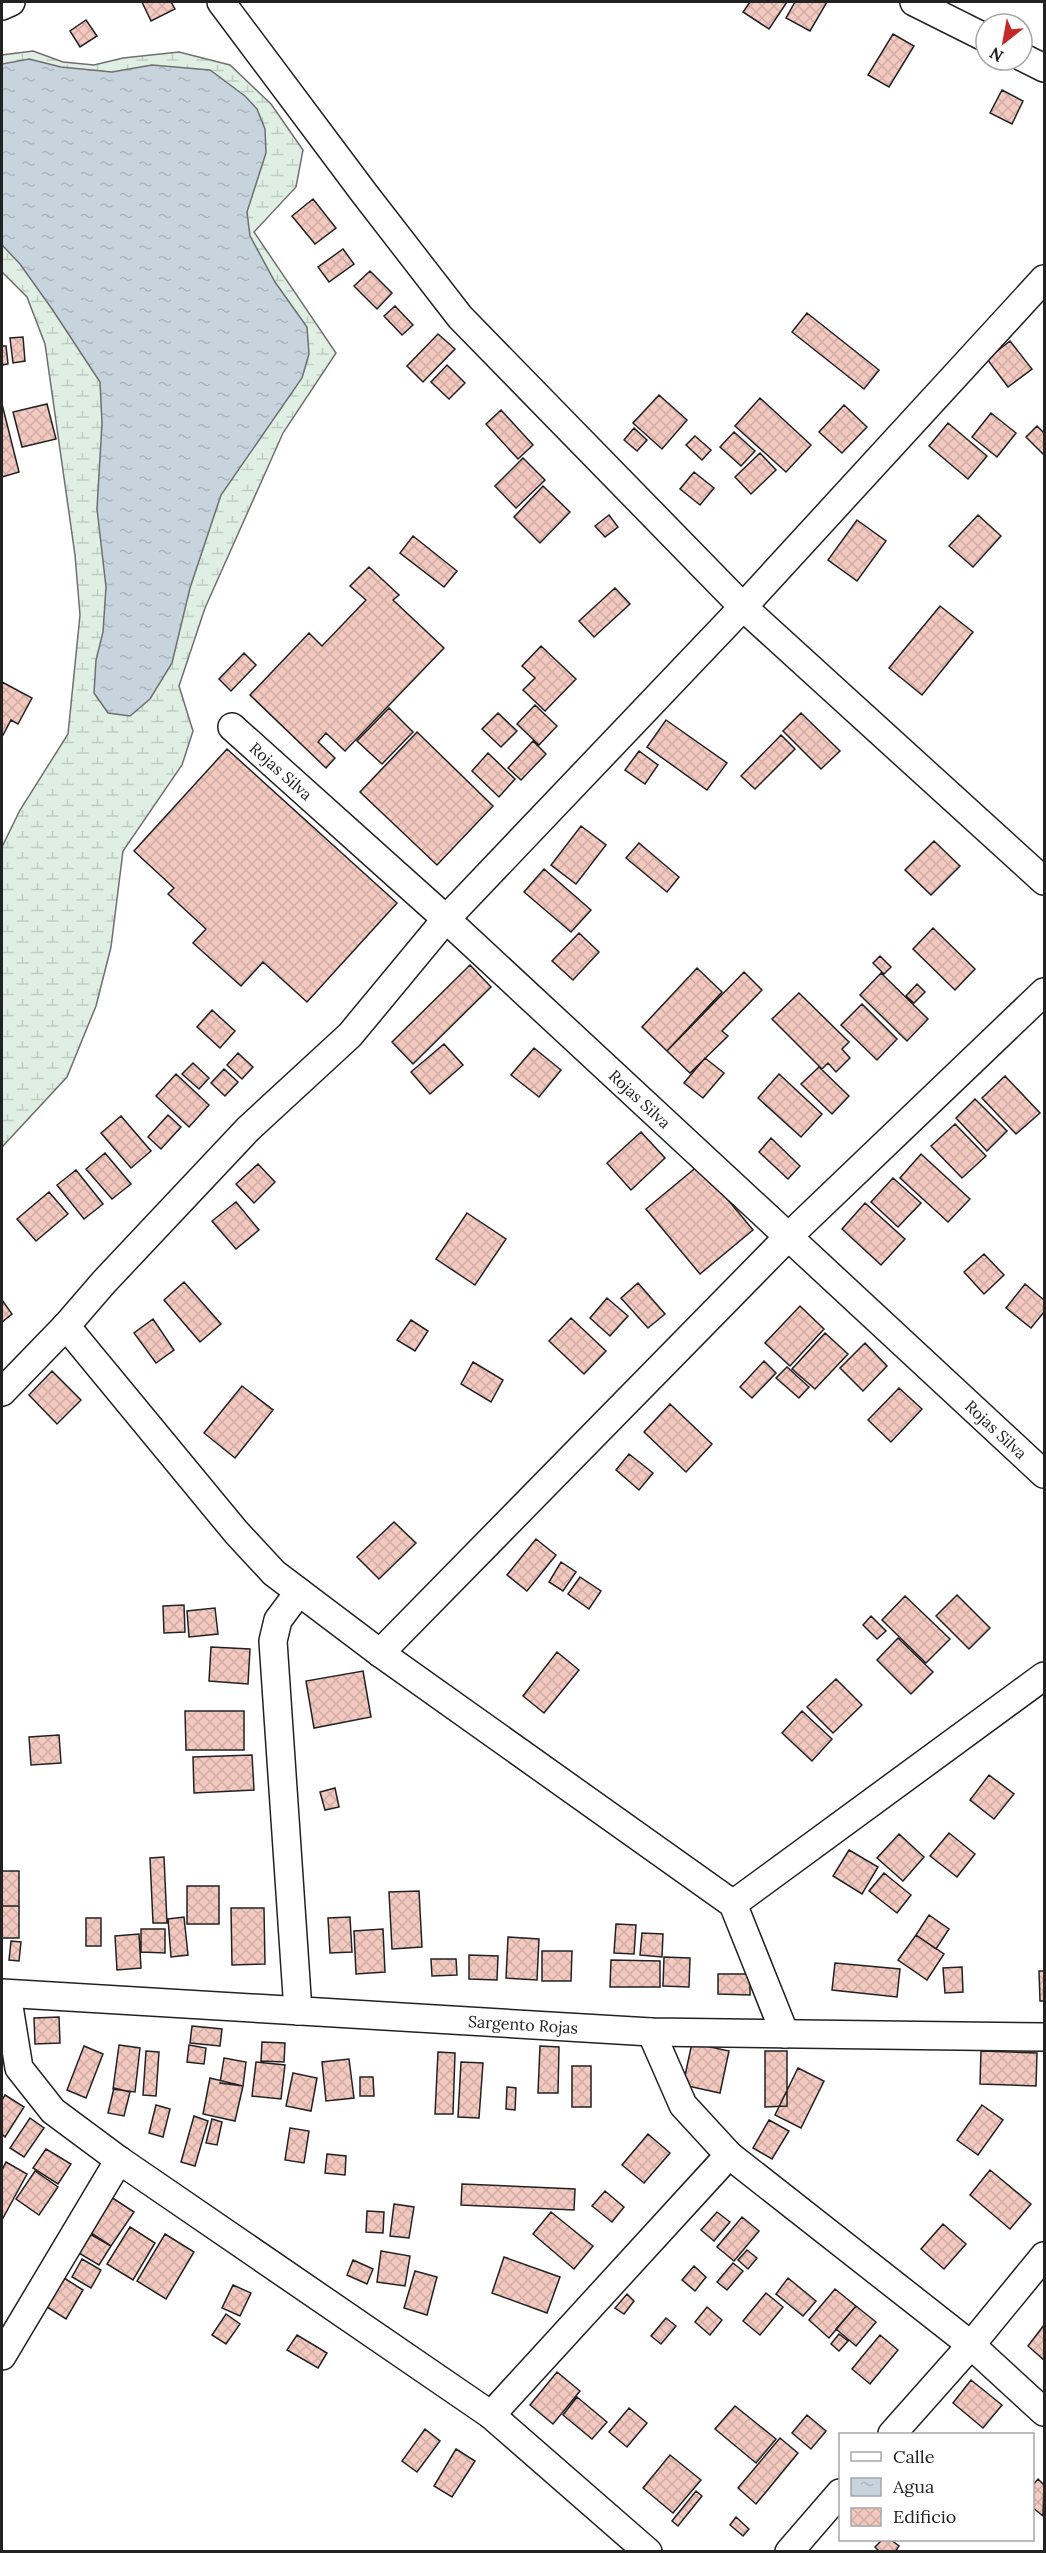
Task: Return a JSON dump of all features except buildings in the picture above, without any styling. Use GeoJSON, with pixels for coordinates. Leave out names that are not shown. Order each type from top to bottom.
{"type":"FeatureCollection","features":[{"type":"Feature","properties":{"kind":"street"},"geometry":{"type":"LineString","coordinates":[[2,6],[11,2]]}},
{"type":"Feature","properties":{"kind":"street"},"geometry":{"type":"LineString","coordinates":[[221,2],[460,317],[743,607],[1044,881]]}},
{"type":"Feature","properties":{"kind":"street"},"geometry":{"type":"LineString","coordinates":[[914,2],[974,32]]}},
{"type":"Feature","properties":{"kind":"street"},"geometry":{"type":"LineString","coordinates":[[2,1392],[248,1129],[350,1035],[446,920],[743,607],[1044,279]]}},
{"type":"Feature","properties":{"kind":"street","name":"Rojas Silva"},"geometry":{"type":"LineString","coordinates":[[232,727],[446,920],[1044,1474]]}},
{"type":"Feature","properties":{"kind":"street"},"geometry":{"type":"LineString","coordinates":[[380,1653],[789,1236],[1044,992]]}},
{"type":"Feature","properties":{"kind":"street"},"geometry":{"type":"LineString","coordinates":[[66,1326],[236,1532],[274,1573],[380,1653],[733,1904],[785,2034]]}},
{"type":"Feature","properties":{"kind":"street"},"geometry":{"type":"LineString","coordinates":[[298,2011],[273,1641],[278,1620],[299,1592]]}},
{"type":"Feature","properties":{"kind":"street"},"geometry":{"type":"LineString","coordinates":[[733,1904],[1044,1676]]}},
{"type":"Feature","properties":{"kind":"street"},"geometry":{"type":"LineString","coordinates":[[4,1993],[19,2068],[53,2111],[119,2160],[491,2415],[648,2552]]}},
{"type":"Feature","properties":{"kind":"street","name":"Sargento Rojas"},"geometry":{"type":"LineString","coordinates":[[4,1993],[651,2032],[1044,2037]]}},
{"type":"Feature","properties":{"kind":"street"},"geometry":{"type":"LineString","coordinates":[[651,2032],[683,2105],[729,2155],[971,2345],[1044,2412]]}},
{"type":"Feature","properties":{"kind":"street"},"geometry":{"type":"LineString","coordinates":[[491,2415],[729,2155]]}},
{"type":"Feature","properties":{"kind":"street"},"geometry":{"type":"LineString","coordinates":[[2,2356],[119,2160]]}},
{"type":"Feature","properties":{"kind":"street"},"geometry":{"type":"LineString","coordinates":[[893,2433],[971,2345],[1044,2256]]}},
{"type":"Feature","properties":{"kind":"street"},"geometry":{"type":"LineString","coordinates":[[789,2552],[839,2494]]}},
{"type":"Feature","properties":{"kind":"green space"},"geometry":{"type":"Polygon","coordinates":[[[33,51],[63,62],[94,65],[123,58],[179,52],[230,65],[271,104],[303,150],[296,187],[254,232],[336,353],[283,433],[205,608],[179,686],[193,731],[182,765],[123,851],[111,947],[96,1006],[67,1077],[2,1147],[2,847],[20,810],[68,734],[80,615],[75,555],[45,344],[27,297],[2,272],[2,55],[33,51]]]}},
{"type":"Feature","properties":{"kind":"water"},"geometry":{"type":"Polygon","coordinates":[[[29,59],[61,67],[112,72],[152,65],[210,70],[245,96],[257,109],[265,129],[266,153],[247,212],[250,236],[275,282],[307,327],[309,354],[302,378],[221,495],[190,588],[172,663],[150,699],[130,716],[108,713],[94,693],[96,660],[103,632],[106,587],[97,509],[102,423],[100,382],[20,264],[2,245],[2,64],[29,59]]]}}]}
